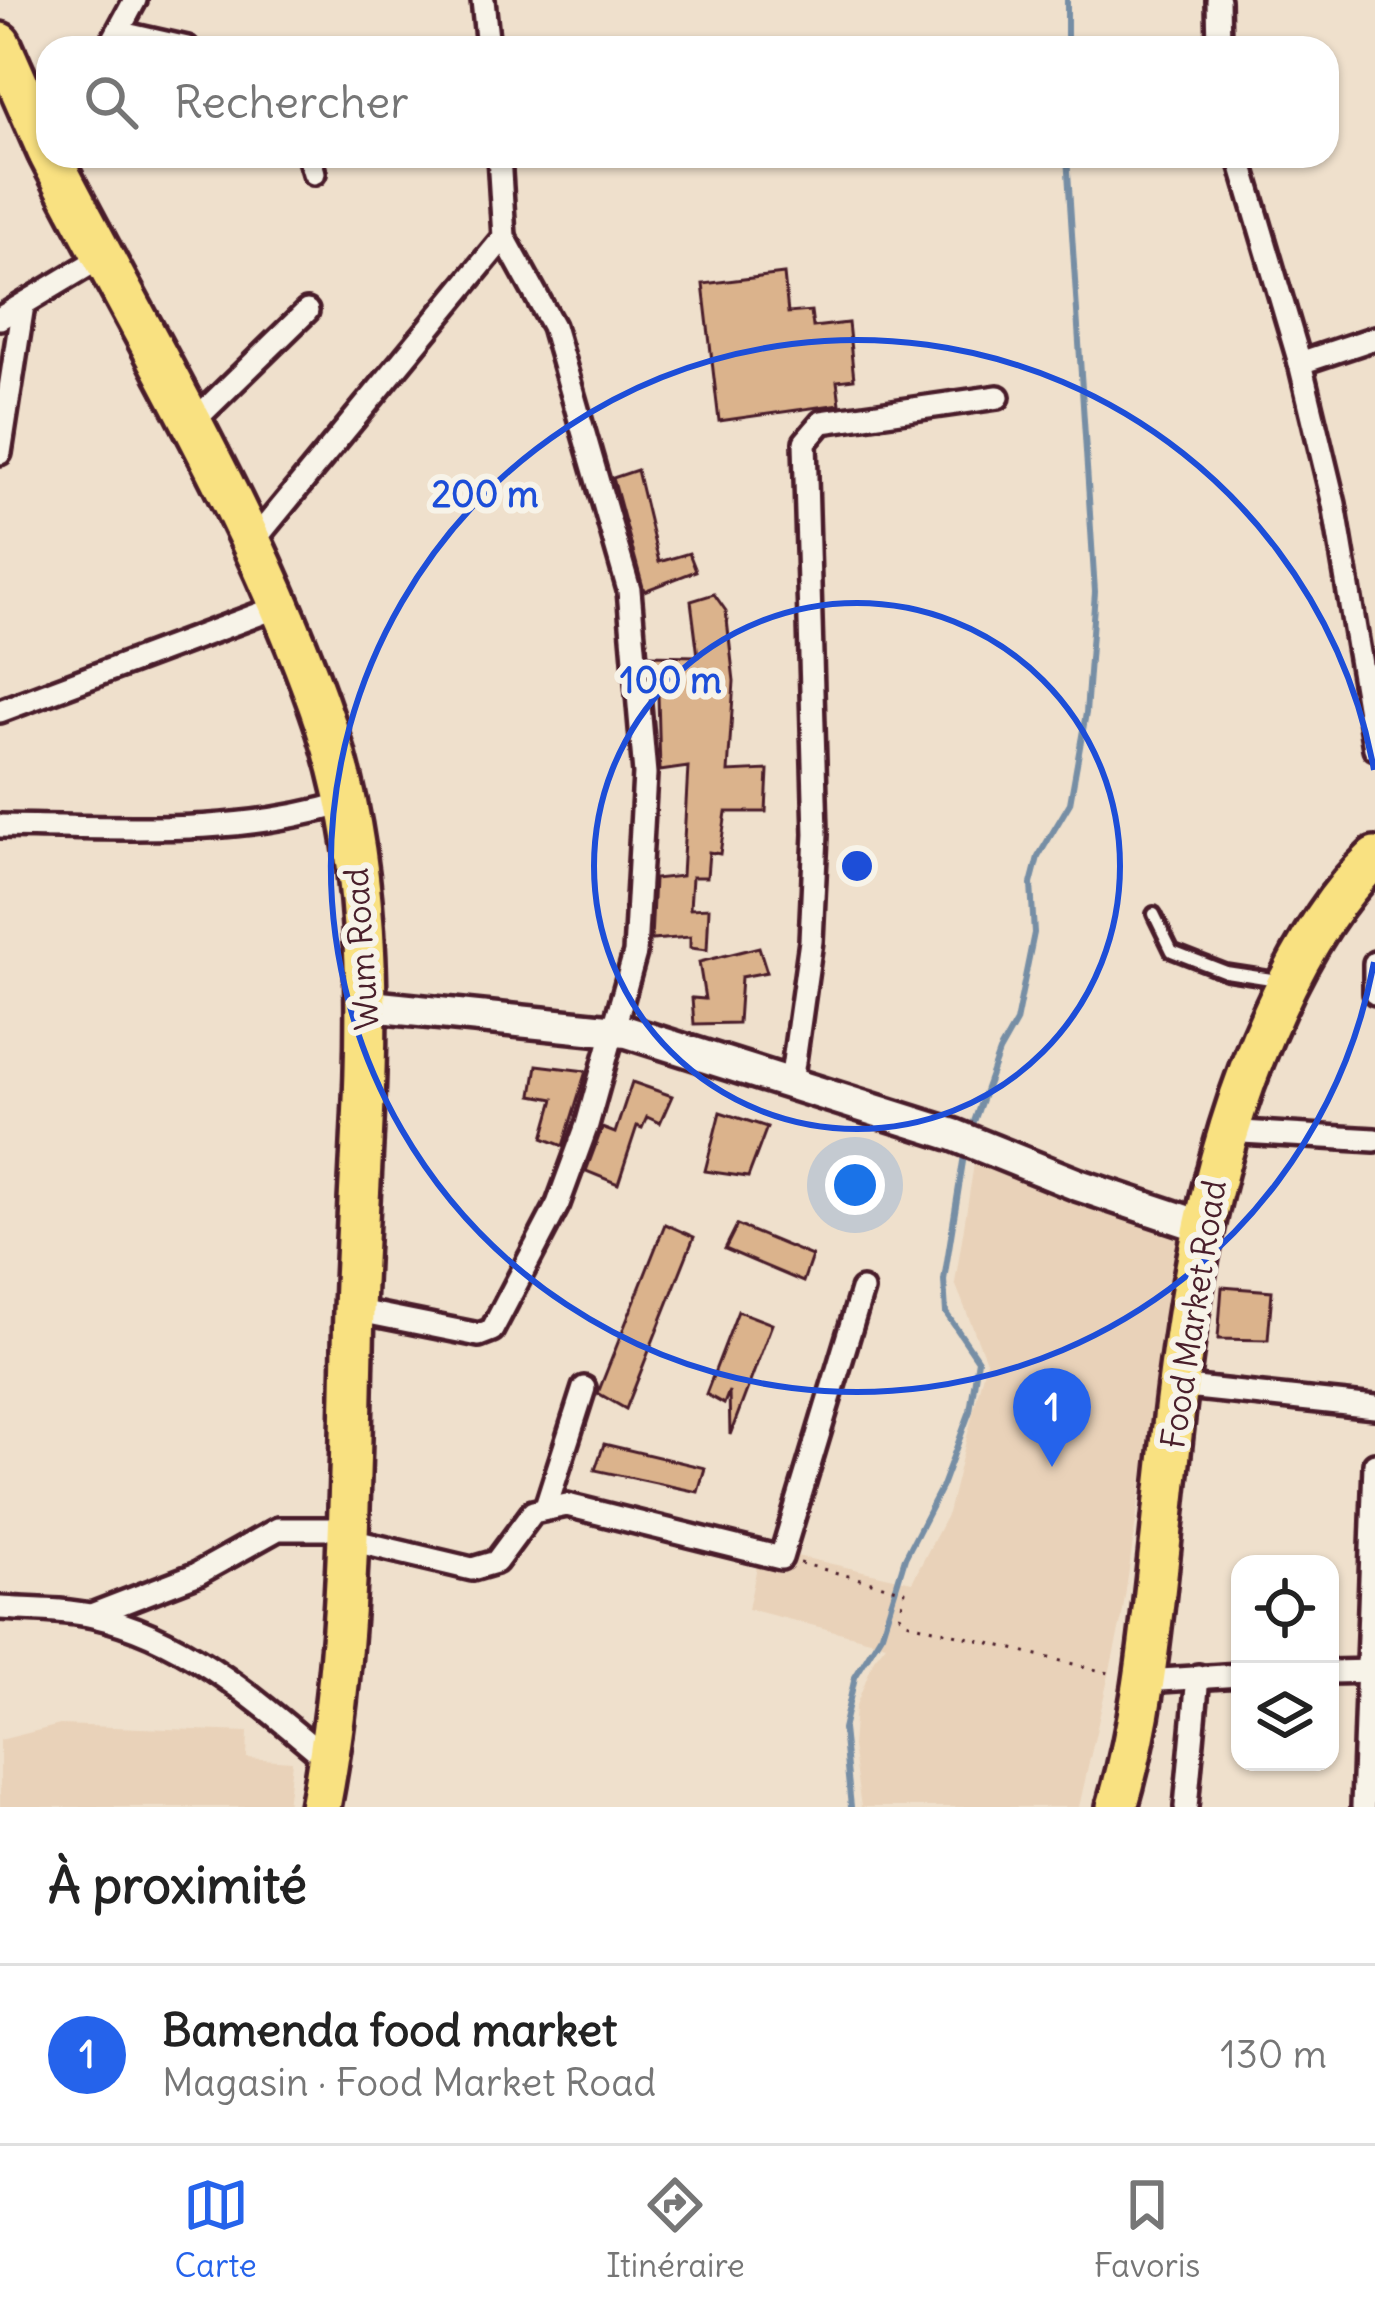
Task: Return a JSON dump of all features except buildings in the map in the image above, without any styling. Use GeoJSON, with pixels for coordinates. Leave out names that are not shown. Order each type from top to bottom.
{"type":"FeatureCollection","features":[{"type":"Feature","properties":{"kind":"highway","name":"Wum Road"},"geometry":{"type":"LineString","coordinates":[[0,43],[36,121]]}},
{"type":"Feature","properties":{"kind":"highway","name":"Wum Road"},"geometry":{"type":"LineString","coordinates":[[58,168],[102,257],[195,420],[252,543],[326,727],[360,887],[370,1006],[354,1310],[350,1534],[329,1761],[320,1807]]}},
{"type":"Feature","properties":{"kind":"highway","name":"Food Market Road"},"geometry":{"type":"LineString","coordinates":[[1117,1807],[1145,1682],[1177,1386],[1202,1226],[1225,1131],[1288,982],[1372,864]]}},
{"type":"Feature","properties":{"kind":"main road"},"geometry":{"type":"LineString","coordinates":[[370,1006],[613,1030],[966,1139],[1078,1185],[1202,1226]]}},
{"type":"Feature","properties":{"kind":"street"},"geometry":{"type":"LineString","coordinates":[[117,36],[135,0]]}},
{"type":"Feature","properties":{"kind":"street"},"geometry":{"type":"LineString","coordinates":[[483,0],[487,36]]}},
{"type":"Feature","properties":{"kind":"street"},"geometry":{"type":"LineString","coordinates":[[1218,0],[1219,36]]}},
{"type":"Feature","properties":{"kind":"street"},"geometry":{"type":"LineString","coordinates":[[354,1310],[478,1335],[492,1330],[558,1204],[635,953],[645,774],[629,590],[553,326],[504,237],[500,168]]}},
{"type":"Feature","properties":{"kind":"street"},"geometry":{"type":"LineString","coordinates":[[1243,168],[1300,363],[1353,598],[1375,748]]}},
{"type":"Feature","properties":{"kind":"street"},"geometry":{"type":"LineString","coordinates":[[252,543],[504,237]]}},
{"type":"Feature","properties":{"kind":"street"},"geometry":{"type":"LineString","coordinates":[[0,318],[102,257]]}},
{"type":"Feature","properties":{"kind":"street"},"geometry":{"type":"LineString","coordinates":[[0,453],[23,305]]}},
{"type":"Feature","properties":{"kind":"street"},"geometry":{"type":"LineString","coordinates":[[195,420],[307,311]]}},
{"type":"Feature","properties":{"kind":"street"},"geometry":{"type":"LineString","coordinates":[[1300,363],[1375,338]]}},
{"type":"Feature","properties":{"kind":"street"},"geometry":{"type":"LineString","coordinates":[[790,1083],[812,940],[816,834],[805,442],[822,422],[998,397]]}},
{"type":"Feature","properties":{"kind":"street"},"geometry":{"type":"LineString","coordinates":[[0,711],[278,607]]}},
{"type":"Feature","properties":{"kind":"street"},"geometry":{"type":"LineString","coordinates":[[0,826],[215,829],[290,820],[345,803]]}},
{"type":"Feature","properties":{"kind":"street"},"geometry":{"type":"LineString","coordinates":[[1375,963],[1375,993]]}},
{"type":"Feature","properties":{"kind":"street"},"geometry":{"type":"LineString","coordinates":[[1225,1131],[1375,1140]]}},
{"type":"Feature","properties":{"kind":"street"},"geometry":{"type":"LineString","coordinates":[[91,1615],[197,1574],[278,1529],[350,1534],[472,1569],[496,1562],[525,1519],[546,1507],[567,1505],[781,1558],[862,1291]]}},
{"type":"Feature","properties":{"kind":"street"},"geometry":{"type":"LineString","coordinates":[[1177,1386],[1375,1407]]}},
{"type":"Feature","properties":{"kind":"street"},"geometry":{"type":"LineString","coordinates":[[546,1507],[584,1388]]}},
{"type":"Feature","properties":{"kind":"street"},"geometry":{"type":"LineString","coordinates":[[1363,1807],[1372,1671],[1375,1464]]}},
{"type":"Feature","properties":{"kind":"street"},"geometry":{"type":"LineString","coordinates":[[0,1608],[91,1615],[155,1636],[245,1690],[329,1761]]}},
{"type":"Feature","properties":{"kind":"street"},"geometry":{"type":"LineString","coordinates":[[1339,1672],[1372,1671]]}},
{"type":"Feature","properties":{"kind":"street"},"geometry":{"type":"LineString","coordinates":[[1145,1682],[1231,1675]]}},
{"type":"Feature","properties":{"kind":"street"},"geometry":{"type":"LineString","coordinates":[[1186,1807],[1198,1676]]}},
{"type":"Feature","properties":{"kind":"lane"},"geometry":{"type":"LineString","coordinates":[[1154,914],[1172,951],[1226,972],[1288,982]]}},
{"type":"Feature","properties":{"kind":"path"},"geometry":{"type":"LineString","coordinates":[[781,1558],[905,1591],[900,1616],[906,1622],[1145,1682]]}},
{"type":"Feature","properties":{"kind":"shaded area"},"geometry":{"type":"Polygon","coordinates":[[[974,1164],[1178,1236],[1122,1617],[1079,1807],[861,1807],[852,1746],[855,1708],[874,1659],[886,1644],[748,1609],[761,1548],[912,1582],[948,1513],[986,1361],[955,1283],[974,1164]]]}},
{"type":"Feature","properties":{"kind":"shaded area"},"geometry":{"type":"Polygon","coordinates":[[[60,1725],[248,1732],[247,1758],[292,1761],[287,1807],[0,1807],[0,1740],[60,1725]]]}},
{"type":"Feature","properties":{"kind":"waterway"},"geometry":{"type":"LineString","coordinates":[[1067,0],[1067,36]]}},
{"type":"Feature","properties":{"kind":"waterway"},"geometry":{"type":"LineString","coordinates":[[971,1130],[999,1052],[1016,1022],[1034,933],[1031,884],[1038,857],[1070,803],[1086,713],[1095,592],[1068,168]]}},
{"type":"Feature","properties":{"kind":"waterway"},"geometry":{"type":"LineString","coordinates":[[851,1807],[843,1729],[855,1677],[882,1633],[905,1558],[942,1486],[970,1411],[978,1360],[946,1313],[944,1280],[965,1149]]}},
{"type":"Feature","properties":{"kind":"place","name":"Bamenda food market"},"geometry":{"type":"Point","coordinates":[1052,1467]}}]}
